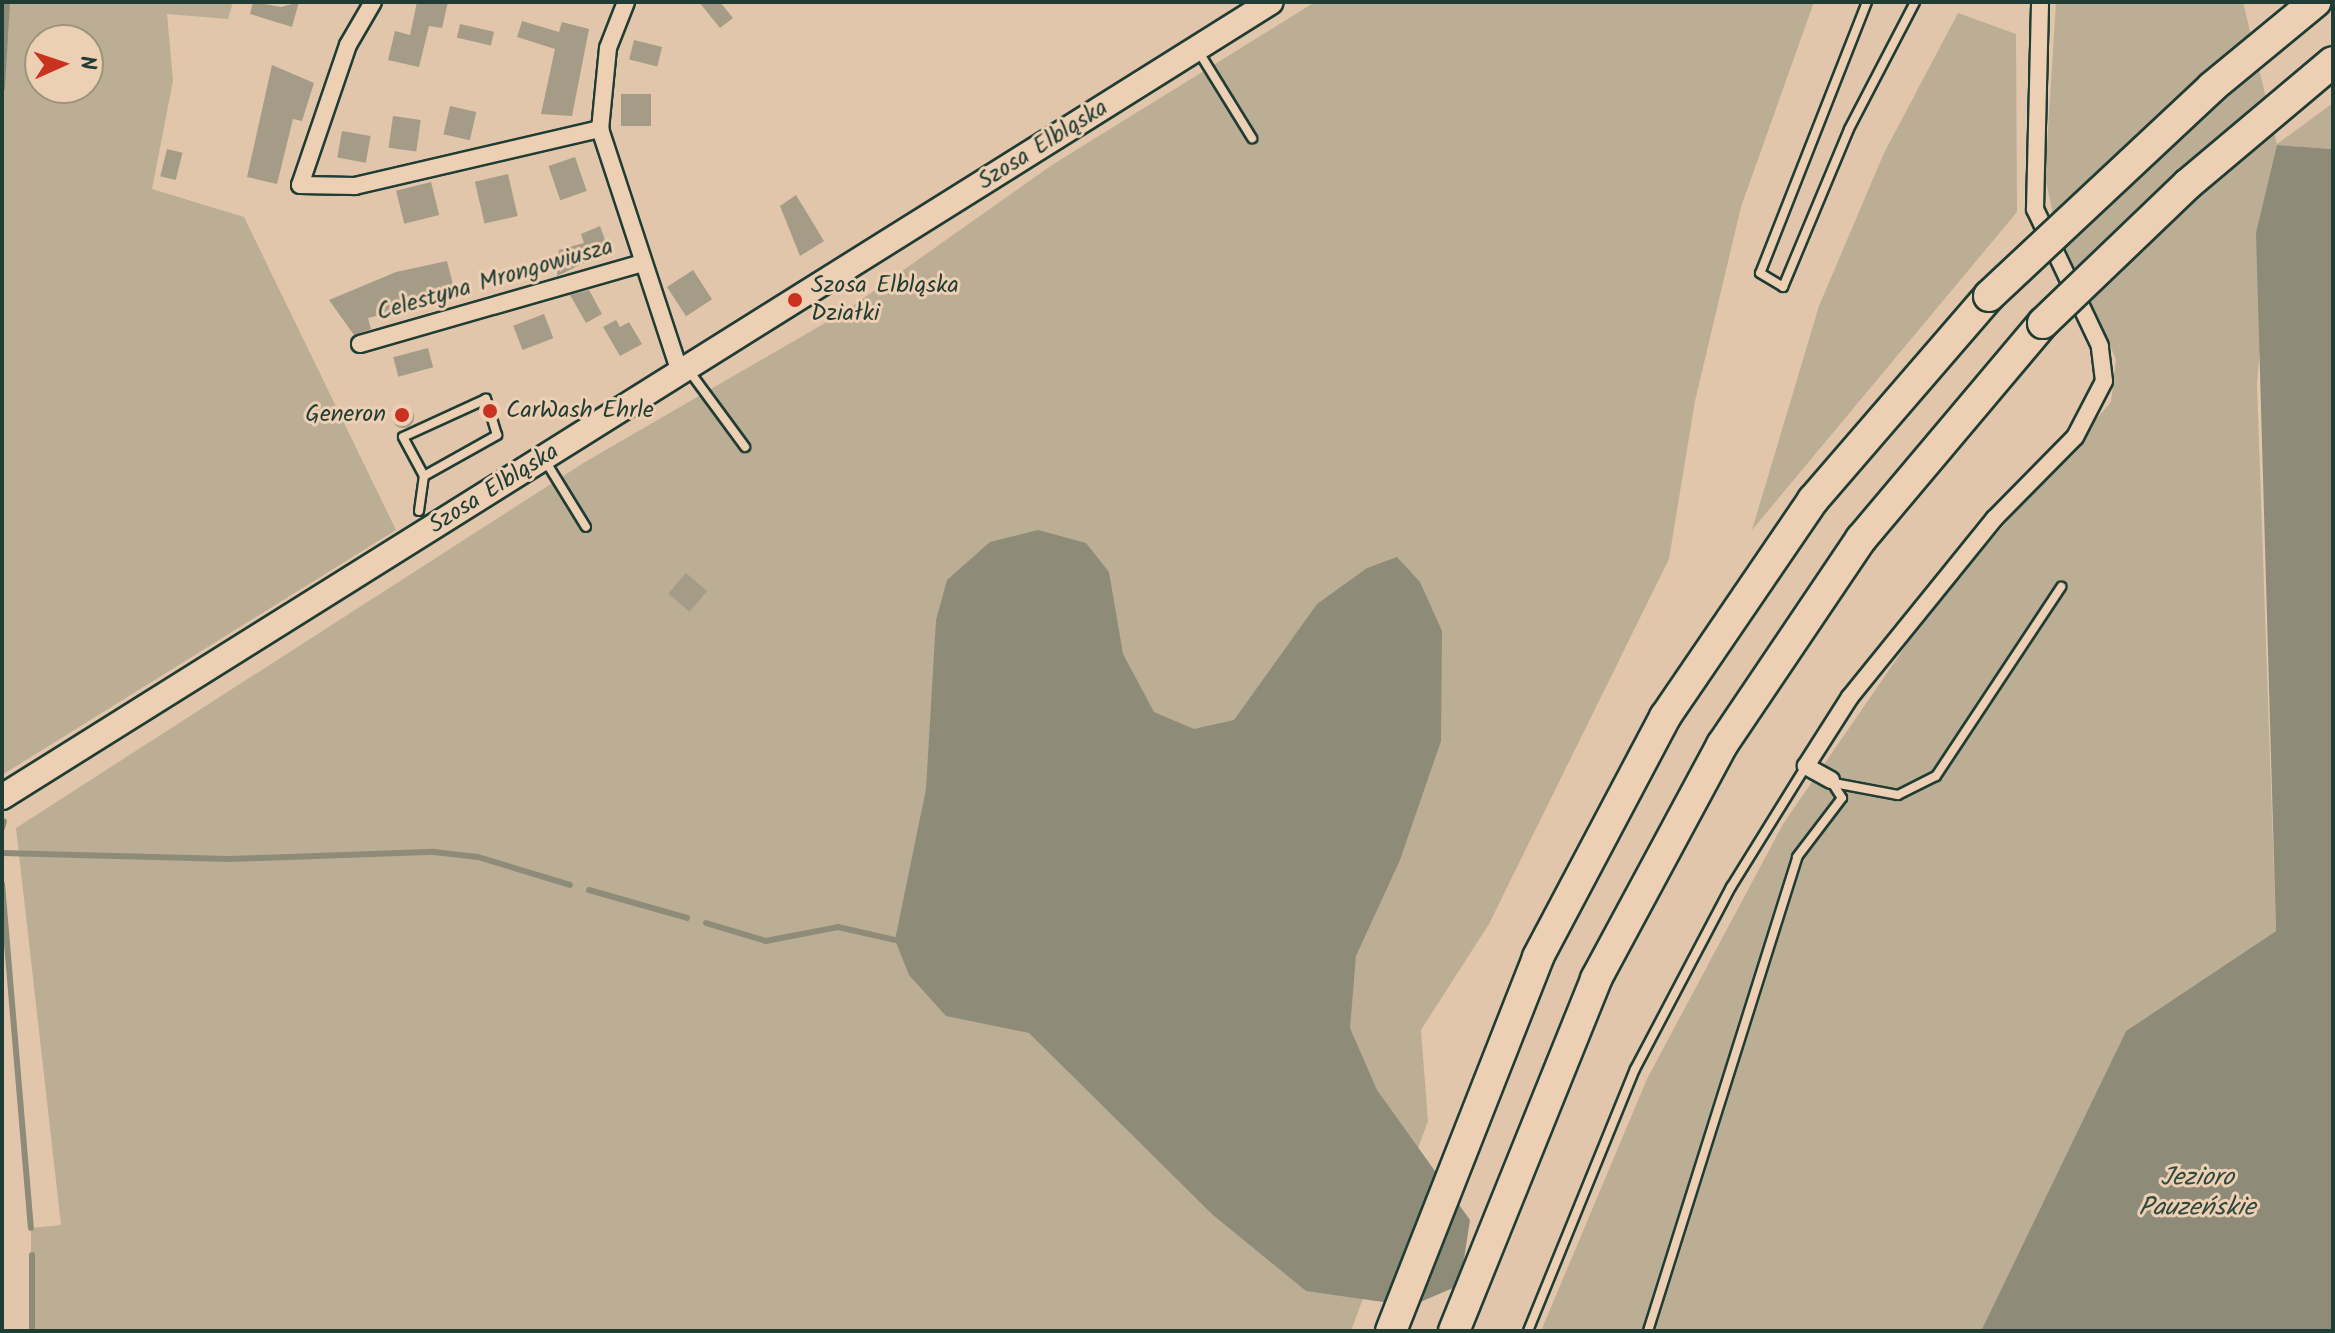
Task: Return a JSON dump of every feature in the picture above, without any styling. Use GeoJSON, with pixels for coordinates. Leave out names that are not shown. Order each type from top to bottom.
{"type":"FeatureCollection","features":[{"type":"Feature","properties":{"kind":"highway"},"geometry":{"type":"LineString","coordinates":[[1391,1331],[1492,1060],[1599,833],[1748,586],[1875,420],[1989,296],[2212,87],[2315,2]]}},
{"type":"Feature","properties":{"kind":"highway"},"geometry":{"type":"LineString","coordinates":[[1454,1331],[1550,1090],[1656,859],[1796,629],[1932,449],[2043,323],[2188,184],[2333,62]]}},
{"type":"Feature","properties":{"kind":"main road","name":"Szosa Elbląska"},"geometry":{"type":"LineString","coordinates":[[2,797],[1271,2]]}},
{"type":"Feature","properties":{"kind":"street"},"geometry":{"type":"LineString","coordinates":[[373,2],[348,45],[300,185],[355,186],[600,129]]}},
{"type":"Feature","properties":{"kind":"street","name":"Celestyna Mrongowiusza"},"geometry":{"type":"LineString","coordinates":[[626,2],[608,48],[600,129],[642,263],[684,370]]}},
{"type":"Feature","properties":{"kind":"street"},"geometry":{"type":"LineString","coordinates":[[1832,782],[1806,766],[1885,650],[1994,519],[2075,437],[2104,381],[2100,346],[2035,209],[2040,2]]}},
{"type":"Feature","properties":{"kind":"street","name":"Celestyna Mrongowiusza"},"geometry":{"type":"LineString","coordinates":[[360,344],[642,263]]}},
{"type":"Feature","properties":{"kind":"lane"},"geometry":{"type":"LineString","coordinates":[[1864,4],[1760,273],[1783,287],[1849,129],[1915,2]]}},
{"type":"Feature","properties":{"kind":"lane"},"geometry":{"type":"LineString","coordinates":[[1197,48],[1252,138]]}},
{"type":"Feature","properties":{"kind":"lane"},"geometry":{"type":"LineString","coordinates":[[684,370],[745,447]]}},
{"type":"Feature","properties":{"kind":"lane"},"geometry":{"type":"LineString","coordinates":[[419,511],[424,476],[403,437],[486,399],[497,435],[424,476]]}},
{"type":"Feature","properties":{"kind":"lane"},"geometry":{"type":"LineString","coordinates":[[543,458],[586,527]]}},
{"type":"Feature","properties":{"kind":"lane"},"geometry":{"type":"LineString","coordinates":[[1832,782],[1898,795],[1936,776],[2061,587]]}},
{"type":"Feature","properties":{"kind":"lane"},"geometry":{"type":"LineString","coordinates":[[1528,1331],[1635,1069],[1731,887],[1806,766]]}},
{"type":"Feature","properties":{"kind":"lane"},"geometry":{"type":"LineString","coordinates":[[1648,1331],[1797,857],[1842,798],[1832,782]]}},
{"type":"Feature","properties":{"kind":"shaded area"},"geometry":{"type":"Polygon","coordinates":[[[2,2],[233,2],[228,19],[167,14],[173,81],[152,189],[244,217],[396,530],[2,775],[2,2]]]}},
{"type":"Feature","properties":{"kind":"shaded area"},"geometry":{"type":"Polygon","coordinates":[[[1315,2],[1814,2],[1741,207],[1695,401],[1669,559],[1489,924],[1421,1030],[1428,1121],[1351,1331],[31,1331],[31,1228],[61,1225],[16,828],[585,462],[844,312],[1052,165],[1315,2]]]}},
{"type":"Feature","properties":{"kind":"shaded area"},"geometry":{"type":"Polygon","coordinates":[[[2056,2],[2243,2],[2277,144],[2333,103],[2333,149],[2277,145],[2257,384],[2276,931],[2126,1031],[1981,1331],[1541,1331],[1647,1079],[1783,824],[1931,609],[2111,402],[2116,359],[2055,224],[2045,177],[2056,2]]]}},
{"type":"Feature","properties":{"kind":"shaded area"},"geometry":{"type":"Polygon","coordinates":[[[1958,13],[2016,34],[2017,212],[1752,530],[1819,306],[1884,153],[1958,13]]]}},
{"type":"Feature","properties":{"kind":"water","name":"Jezioro Pauzeńskie"},"geometry":{"type":"Polygon","coordinates":[[[2277,145],[2333,149],[2333,1331],[1981,1331],[2126,1031],[2276,931],[2256,233],[2277,145]]]}},
{"type":"Feature","properties":{"kind":"water"},"geometry":{"type":"Polygon","coordinates":[[[1038,530],[1086,543],[1109,572],[1123,654],[1154,712],[1194,729],[1234,720],[1317,604],[1367,568],[1397,557],[1420,582],[1442,631],[1441,741],[1400,860],[1356,956],[1350,1028],[1377,1090],[1470,1220],[1460,1285],[1411,1306],[1306,1291],[1213,1215],[1029,1033],[946,1016],[909,975],[895,940],[926,789],[936,620],[947,580],[990,542],[1038,530]]]}},
{"type":"Feature","properties":{"kind":"building"},"geometry":{"type":"Polygon","coordinates":[[[253,2],[281,7],[299,2],[292,27],[250,14],[253,2]]]}},
{"type":"Feature","properties":{"kind":"building"},"geometry":{"type":"Polygon","coordinates":[[[417,2],[448,2],[442,28],[429,26],[419,67],[388,60],[395,31],[410,35],[417,2]]]}},
{"type":"Feature","properties":{"kind":"building"},"geometry":{"type":"Polygon","coordinates":[[[699,2],[720,2],[733,18],[720,28],[699,2]]]}},
{"type":"Feature","properties":{"kind":"building"},"geometry":{"type":"Polygon","coordinates":[[[522,21],[559,32],[562,22],[589,29],[572,116],[541,114],[555,49],[517,37],[522,21]]]}},
{"type":"Feature","properties":{"kind":"building"},"geometry":{"type":"Polygon","coordinates":[[[460,24],[494,32],[491,46],[457,38],[460,24]]]}},
{"type":"Feature","properties":{"kind":"building"},"geometry":{"type":"Polygon","coordinates":[[[634,40],[662,47],[657,66],[629,59],[634,40]]]}},
{"type":"Feature","properties":{"kind":"building"},"geometry":{"type":"Polygon","coordinates":[[[272,65],[314,83],[302,121],[293,119],[277,184],[247,177],[272,65]]]}},
{"type":"Feature","properties":{"kind":"building"},"geometry":{"type":"Polygon","coordinates":[[[621,94],[651,94],[651,126],[621,126],[621,94]]]}},
{"type":"Feature","properties":{"kind":"building"},"geometry":{"type":"Polygon","coordinates":[[[450,106],[476,112],[470,140],[443,134],[450,106]]]}},
{"type":"Feature","properties":{"kind":"building"},"geometry":{"type":"Polygon","coordinates":[[[393,116],[421,120],[416,152],[389,148],[393,116]]]}},
{"type":"Feature","properties":{"kind":"building"},"geometry":{"type":"Polygon","coordinates":[[[342,131],[371,136],[366,163],[337,158],[342,131]]]}},
{"type":"Feature","properties":{"kind":"building"},"geometry":{"type":"Polygon","coordinates":[[[167,149],[183,153],[176,180],[160,176],[167,149]]]}},
{"type":"Feature","properties":{"kind":"building"},"geometry":{"type":"Polygon","coordinates":[[[575,157],[587,191],[560,200],[549,166],[575,157]]]}},
{"type":"Feature","properties":{"kind":"building"},"geometry":{"type":"Polygon","coordinates":[[[508,174],[518,216],[485,224],[475,182],[508,174]]]}},
{"type":"Feature","properties":{"kind":"building"},"geometry":{"type":"Polygon","coordinates":[[[431,182],[439,215],[404,224],[396,191],[431,182]]]}},
{"type":"Feature","properties":{"kind":"building"},"geometry":{"type":"Polygon","coordinates":[[[796,195],[824,241],[800,256],[780,206],[796,195]]]}},
{"type":"Feature","properties":{"kind":"building"},"geometry":{"type":"Polygon","coordinates":[[[600,226],[609,251],[557,276],[559,250],[584,243],[581,234],[600,226]]]}},
{"type":"Feature","properties":{"kind":"building"},"geometry":{"type":"Polygon","coordinates":[[[447,261],[456,296],[368,318],[371,329],[354,335],[329,300],[396,272],[447,261]]]}},
{"type":"Feature","properties":{"kind":"building"},"geometry":{"type":"Polygon","coordinates":[[[693,270],[712,299],[686,316],[667,287],[693,270]]]}},
{"type":"Feature","properties":{"kind":"building"},"geometry":{"type":"Polygon","coordinates":[[[589,290],[602,314],[586,323],[570,295],[589,290]]]}},
{"type":"Feature","properties":{"kind":"building"},"geometry":{"type":"Polygon","coordinates":[[[544,314],[553,338],[523,350],[513,326],[544,314]]]}},
{"type":"Feature","properties":{"kind":"building"},"geometry":{"type":"Polygon","coordinates":[[[616,320],[620,327],[629,322],[642,344],[620,356],[603,327],[616,320]]]}},
{"type":"Feature","properties":{"kind":"building"},"geometry":{"type":"Polygon","coordinates":[[[428,348],[433,367],[398,377],[393,357],[428,348]]]}},
{"type":"Feature","properties":{"kind":"building","name":"Generon"},"geometry":{"type":"Polygon","coordinates":[[[403,406],[411,409],[414,417],[411,425],[403,428],[395,425],[392,417],[395,409],[403,406]]]}},
{"type":"Feature","properties":{"kind":"building"},"geometry":{"type":"Polygon","coordinates":[[[686,573],[707,591],[689,612],[668,593],[686,573]]]}},
{"type":"Feature","properties":{"kind":"waterway"},"geometry":{"type":"LineString","coordinates":[[2,88],[7,2]]}},
{"type":"Feature","properties":{"kind":"waterway"},"geometry":{"type":"LineString","coordinates":[[2,828],[4,821]]}},
{"type":"Feature","properties":{"kind":"waterway"},"geometry":{"type":"LineString","coordinates":[[2,853],[229,859],[434,852],[478,857],[570,885]]}},
{"type":"Feature","properties":{"kind":"waterway"},"geometry":{"type":"LineString","coordinates":[[2,884],[31,1228]]}},
{"type":"Feature","properties":{"kind":"waterway"},"geometry":{"type":"LineString","coordinates":[[589,890],[687,918]]}},
{"type":"Feature","properties":{"kind":"waterway"},"geometry":{"type":"LineString","coordinates":[[706,923],[766,941],[838,927],[895,940]]}},
{"type":"Feature","properties":{"kind":"waterway"},"geometry":{"type":"LineString","coordinates":[[32,1255],[32,1331]]}},
{"type":"Feature","properties":{"kind":"place","name":"Szosa Elbląska Działki"},"geometry":{"type":"Point","coordinates":[795,300]}},
{"type":"Feature","properties":{"kind":"place","name":"CarWash Ehrle"},"geometry":{"type":"Point","coordinates":[490,411]}},
{"type":"Feature","properties":{"kind":"place","name":"Generon"},"geometry":{"type":"Point","coordinates":[402,415]}}]}
